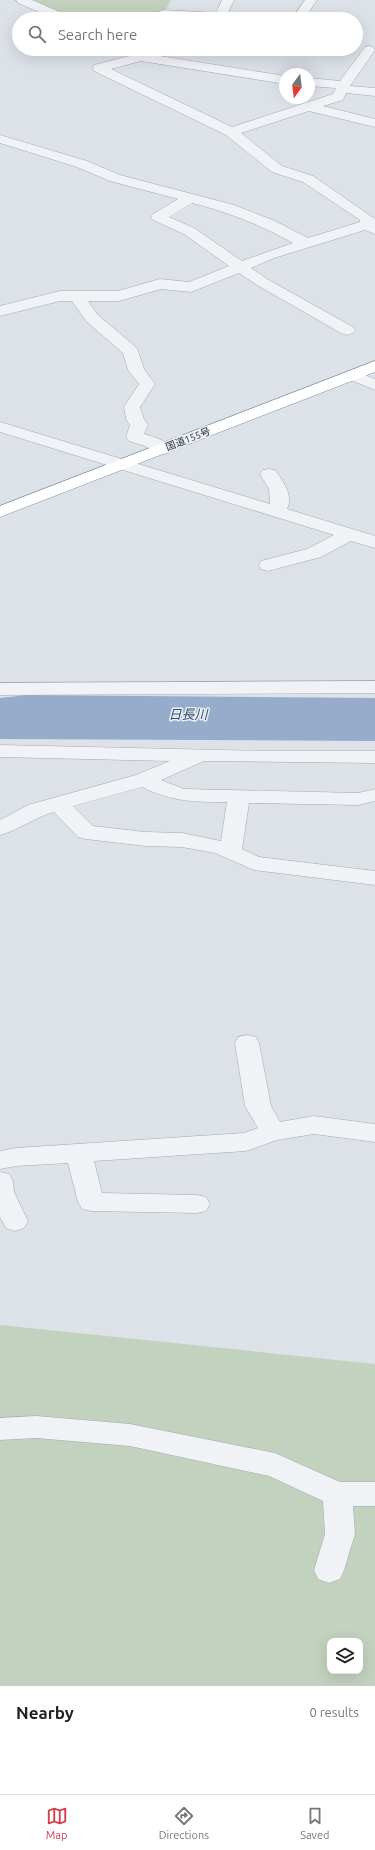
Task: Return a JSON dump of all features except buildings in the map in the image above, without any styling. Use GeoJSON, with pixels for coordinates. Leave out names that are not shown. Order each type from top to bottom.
{"type":"FeatureCollection","features":[{"type":"Feature","properties":{"kind":"highway","name":"国道155号"},"geometry":{"type":"LineString","coordinates":[[0,512],[375,366]]}},
{"type":"Feature","properties":{"kind":"street"},"geometry":{"type":"LineString","coordinates":[[22,0],[49,12]]}},
{"type":"Feature","properties":{"kind":"street"},"geometry":{"type":"LineString","coordinates":[[164,12],[171,0]]}},
{"type":"Feature","properties":{"kind":"street"},"geometry":{"type":"LineString","coordinates":[[222,12],[228,0]]}},
{"type":"Feature","properties":{"kind":"street"},"geometry":{"type":"LineString","coordinates":[[302,12],[310,0]]}},
{"type":"Feature","properties":{"kind":"street"},"geometry":{"type":"LineString","coordinates":[[232,132],[338,97],[343,87],[372,50]]}},
{"type":"Feature","properties":{"kind":"street"},"geometry":{"type":"LineString","coordinates":[[0,311],[60,296],[119,296],[160,284],[191,287],[240,266],[305,243],[371,227],[368,218],[348,207],[344,201],[308,179],[277,169],[232,132],[99,68],[134,56]]}},
{"type":"Feature","properties":{"kind":"street"},"geometry":{"type":"LineString","coordinates":[[159,56],[279,79]]}},
{"type":"Feature","properties":{"kind":"street"},"geometry":{"type":"LineString","coordinates":[[315,83],[375,92]]}},
{"type":"Feature","properties":{"kind":"street"},"geometry":{"type":"LineString","coordinates":[[309,107],[375,123]]}},
{"type":"Feature","properties":{"kind":"street"},"geometry":{"type":"LineString","coordinates":[[0,139],[82,164],[115,178],[229,208],[270,224],[305,243]]}},
{"type":"Feature","properties":{"kind":"street"},"geometry":{"type":"LineString","coordinates":[[189,198],[158,217],[189,231],[262,282],[347,330]]}},
{"type":"Feature","properties":{"kind":"street"},"geometry":{"type":"LineString","coordinates":[[77,296],[92,318],[131,351],[136,370],[147,384],[132,408],[135,419],[139,425],[134,437],[151,442],[163,449]]}},
{"type":"Feature","properties":{"kind":"street"},"geometry":{"type":"LineString","coordinates":[[352,375],[375,385]]}},
{"type":"Feature","properties":{"kind":"street"},"geometry":{"type":"LineString","coordinates":[[0,427],[125,464],[375,542]]}},
{"type":"Feature","properties":{"kind":"street"},"geometry":{"type":"LineString","coordinates":[[269,474],[276,482],[280,493],[279,507],[275,511]]}},
{"type":"Feature","properties":{"kind":"street"},"geometry":{"type":"LineString","coordinates":[[268,565],[314,553],[350,534]]}},
{"type":"Feature","properties":{"kind":"street"},"geometry":{"type":"LineString","coordinates":[[0,689],[375,687]]}},
{"type":"Feature","properties":{"kind":"street"},"geometry":{"type":"LineString","coordinates":[[0,750],[262,757],[375,756]]}},
{"type":"Feature","properties":{"kind":"street"},"geometry":{"type":"LineString","coordinates":[[0,828],[36,810],[144,780],[201,755]]}},
{"type":"Feature","properties":{"kind":"street"},"geometry":{"type":"LineString","coordinates":[[144,780],[165,790],[184,795],[358,799],[375,795]]}},
{"type":"Feature","properties":{"kind":"street"},"geometry":{"type":"LineString","coordinates":[[230,852],[239,796]]}},
{"type":"Feature","properties":{"kind":"street"},"geometry":{"type":"LineString","coordinates":[[58,804],[86,832],[145,839],[182,840],[221,848],[254,863],[375,878]]}},
{"type":"Feature","properties":{"kind":"street"},"geometry":{"type":"LineString","coordinates":[[247,1043],[258,1106],[273,1132]]}},
{"type":"Feature","properties":{"kind":"street"},"geometry":{"type":"LineString","coordinates":[[0,1160],[79,1153],[246,1142],[273,1132],[314,1125],[375,1133]]}},
{"type":"Feature","properties":{"kind":"street"},"geometry":{"type":"LineString","coordinates":[[79,1153],[91,1202],[197,1204]]}},
{"type":"Feature","properties":{"kind":"street"},"geometry":{"type":"LineString","coordinates":[[0,1181],[1,1192],[15,1221]]}},
{"type":"Feature","properties":{"kind":"street"},"geometry":{"type":"LineString","coordinates":[[0,1429],[36,1427],[130,1435],[275,1465],[337,1494],[375,1494]]}},
{"type":"Feature","properties":{"kind":"street"},"geometry":{"type":"LineString","coordinates":[[329,1570],[340,1534],[337,1494]]}},
{"type":"Feature","properties":{"kind":"green space"},"geometry":{"type":"Polygon","coordinates":[[[22,0],[171,0],[164,12],[49,12],[22,0]]]}},
{"type":"Feature","properties":{"kind":"green space"},"geometry":{"type":"Polygon","coordinates":[[[0,1325],[375,1364],[375,1686],[0,1686],[0,1325]]]}},
{"type":"Feature","properties":{"kind":"water","name":"日長川"},"geometry":{"type":"Polygon","coordinates":[[[27,695],[375,698],[375,741],[0,739],[0,698],[27,695]]]}}]}
